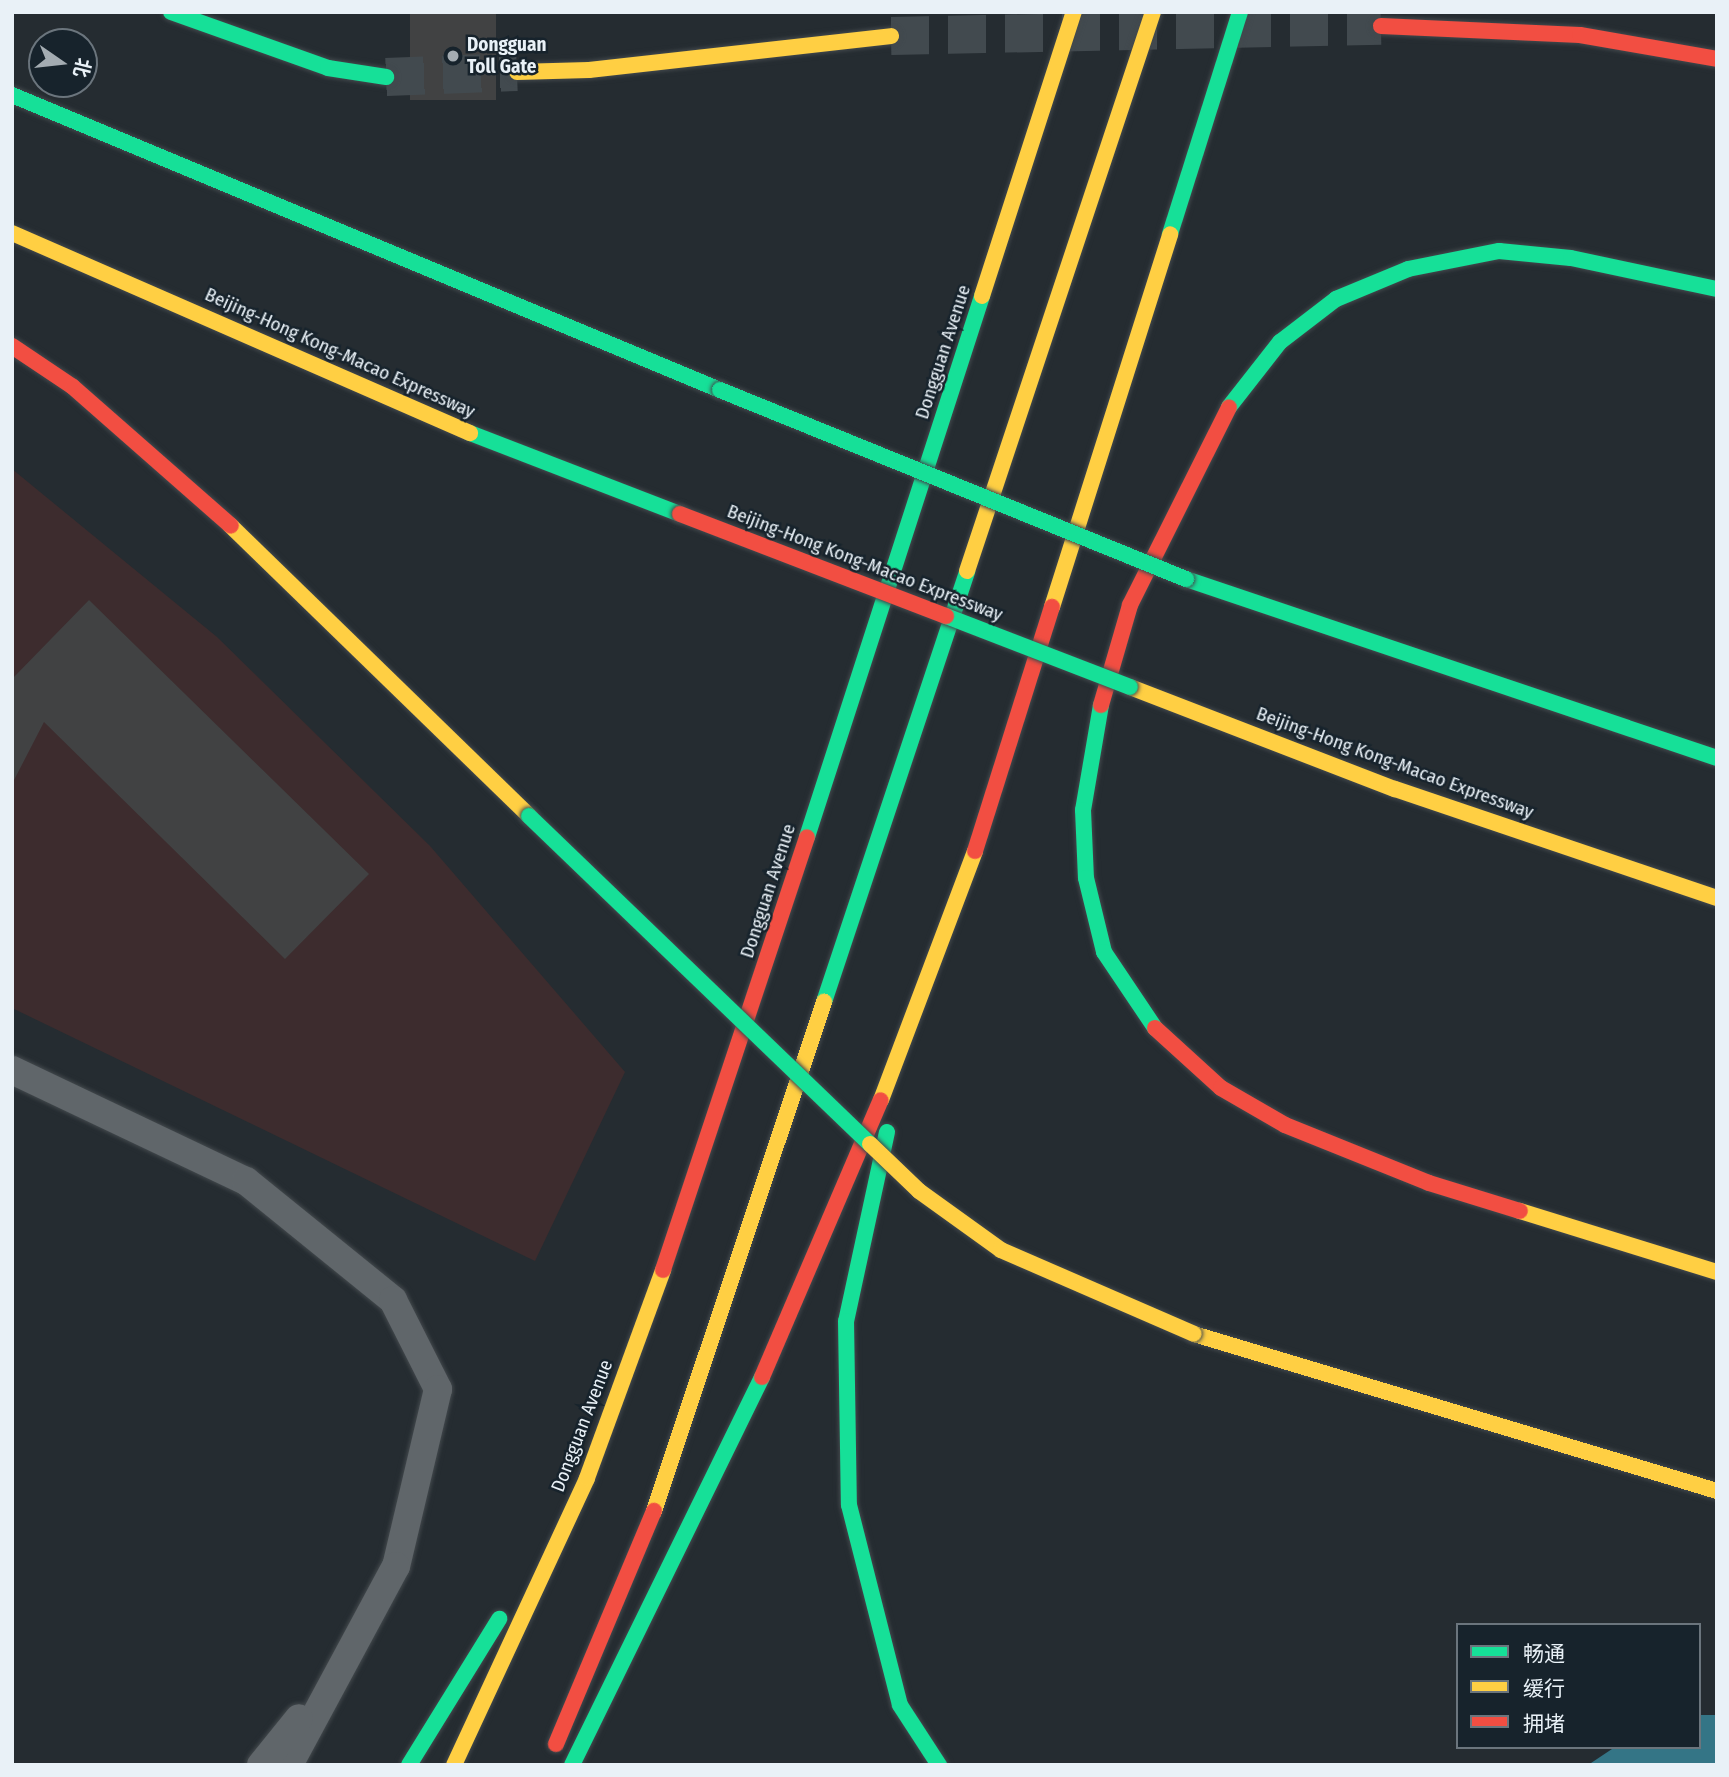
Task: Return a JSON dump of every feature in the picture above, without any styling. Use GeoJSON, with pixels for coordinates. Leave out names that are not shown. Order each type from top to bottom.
{"type":"FeatureCollection","features":[{"type":"Feature","properties":{"kind":"highway"},"geometry":{"type":"LineString","coordinates":[[171,12],[328,68],[386,77]]}},
{"type":"Feature","properties":{"kind":"highway","name":"Dongguan Avenue"},"geometry":{"type":"LineString","coordinates":[[454,1765],[587,1478],[697,1178],[1074,12]]}},
{"type":"Feature","properties":{"kind":"highway"},"geometry":{"type":"LineString","coordinates":[[546,1765],[658,1500],[1153,12]]}},
{"type":"Feature","properties":{"kind":"highway"},"geometry":{"type":"LineString","coordinates":[[572,1765],[747,1412],[918,1014],[976,848],[1240,12]]}},
{"type":"Feature","properties":{"kind":"highway"},"geometry":{"type":"LineString","coordinates":[[1381,26],[1580,35],[1717,59]]}},
{"type":"Feature","properties":{"kind":"highway"},"geometry":{"type":"LineString","coordinates":[[517,72],[589,70],[891,36]]}},
{"type":"Feature","properties":{"kind":"highway"},"geometry":{"type":"LineString","coordinates":[[12,95],[720,390],[1186,579],[1717,758]]}},
{"type":"Feature","properties":{"kind":"highway","name":"Beijing-Hong Kong-Macao Expressway"},"geometry":{"type":"LineString","coordinates":[[12,233],[476,436],[1395,789],[1717,898]]}},
{"type":"Feature","properties":{"kind":"highway"},"geometry":{"type":"LineString","coordinates":[[1717,289],[1571,258],[1499,251],[1408,269],[1336,299],[1280,342],[1230,405],[1135,593],[1092,737],[1083,810],[1086,878],[1104,952],[1139,1010],[1172,1048],[1221,1088],[1285,1125],[1429,1183],[1717,1272]]}},
{"type":"Feature","properties":{"kind":"highway"},"geometry":{"type":"LineString","coordinates":[[12,346],[73,387],[289,577],[529,816],[919,1191],[1001,1250],[1097,1297],[1194,1334],[1717,1491]]}},
{"type":"Feature","properties":{"kind":"highway"},"geometry":{"type":"LineString","coordinates":[[918,1014],[868,1203],[846,1321],[849,1505],[900,1705],[939,1765]]}},
{"type":"Feature","properties":{"kind":"highway"},"geometry":{"type":"LineString","coordinates":[[409,1765],[587,1478]]}},
{"type":"Feature","properties":{"kind":"street"},"geometry":{"type":"LineString","coordinates":[[12,1070],[246,1181],[393,1300],[438,1389],[396,1566],[289,1765]]}},
{"type":"Feature","properties":{"kind":"street"},"geometry":{"type":"LineString","coordinates":[[261,1765],[346,1658]]}},
{"type":"Feature","properties":{"kind":"shaded area"},"geometry":{"type":"Polygon","coordinates":[[[12,469],[217,637],[430,846],[625,1072],[535,1261],[12,1008],[12,469]]]}},
{"type":"Feature","properties":{"kind":"water"},"geometry":{"type":"Polygon","coordinates":[[[1701,1715],[1717,1715],[1717,1765],[1588,1765],[1612,1749],[1701,1749],[1701,1715]]]}},
{"type":"Feature","properties":{"kind":"building","name":"Dongguan Toll Gate"},"geometry":{"type":"Polygon","coordinates":[[[410,12],[496,12],[496,100],[410,100],[410,12]]]}},
{"type":"Feature","properties":{"kind":"building"},"geometry":{"type":"Polygon","coordinates":[[[89,600],[369,874],[285,959],[44,722],[12,784],[12,679],[89,600]]]}},
{"type":"Feature","properties":{"kind":"tunnel"},"geometry":{"type":"LineString","coordinates":[[891,36],[1381,26]]}},
{"type":"Feature","properties":{"kind":"tunnel"},"geometry":{"type":"LineString","coordinates":[[386,77],[517,72]]}},
{"type":"Feature","properties":{"kind":"traffic: fast"},"geometry":{"type":"LineString","coordinates":[[171,12],[328,68],[386,77]]}},
{"type":"Feature","properties":{"kind":"traffic: fast"},"geometry":{"type":"LineString","coordinates":[[1170,234],[1240,12]]}},
{"type":"Feature","properties":{"kind":"traffic: fast"},"geometry":{"type":"LineString","coordinates":[[12,95],[720,390]]}},
{"type":"Feature","properties":{"kind":"traffic: fast"},"geometry":{"type":"LineString","coordinates":[[1229,407],[1280,342],[1336,299],[1408,269],[1499,251],[1571,258],[1717,289]]}},
{"type":"Feature","properties":{"kind":"traffic: fast"},"geometry":{"type":"LineString","coordinates":[[807,837],[982,296]]}},
{"type":"Feature","properties":{"kind":"traffic: fast"},"geometry":{"type":"LineString","coordinates":[[720,390],[1186,579]]}},
{"type":"Feature","properties":{"kind":"traffic: fast"},"geometry":{"type":"LineString","coordinates":[[470,433],[680,514]]}},
{"type":"Feature","properties":{"kind":"traffic: fast"},"geometry":{"type":"LineString","coordinates":[[824,1002],[967,571]]}},
{"type":"Feature","properties":{"kind":"traffic: fast"},"geometry":{"type":"LineString","coordinates":[[1186,579],[1717,758]]}},
{"type":"Feature","properties":{"kind":"traffic: fast"},"geometry":{"type":"LineString","coordinates":[[946,616],[1130,687]]}},
{"type":"Feature","properties":{"kind":"traffic: fast"},"geometry":{"type":"LineString","coordinates":[[1101,705],[1083,810],[1086,878],[1104,952],[1155,1028]]}},
{"type":"Feature","properties":{"kind":"traffic: fast"},"geometry":{"type":"LineString","coordinates":[[529,816],[870,1144]]}},
{"type":"Feature","properties":{"kind":"traffic: fast"},"geometry":{"type":"LineString","coordinates":[[887,1132],[846,1321],[849,1505],[900,1705],[939,1765]]}},
{"type":"Feature","properties":{"kind":"traffic: fast"},"geometry":{"type":"LineString","coordinates":[[572,1765],[762,1377]]}},
{"type":"Feature","properties":{"kind":"traffic: fast"},"geometry":{"type":"LineString","coordinates":[[409,1765],[499,1619]]}},
{"type":"Feature","properties":{"kind":"traffic: slow"},"geometry":{"type":"LineString","coordinates":[[982,296],[1074,12]]}},
{"type":"Feature","properties":{"kind":"traffic: slow"},"geometry":{"type":"LineString","coordinates":[[967,571],[1153,12]]}},
{"type":"Feature","properties":{"kind":"traffic: slow"},"geometry":{"type":"LineString","coordinates":[[517,72],[589,70],[891,36]]}},
{"type":"Feature","properties":{"kind":"traffic: slow"},"geometry":{"type":"LineString","coordinates":[[12,233],[470,433]]}},
{"type":"Feature","properties":{"kind":"traffic: slow"},"geometry":{"type":"LineString","coordinates":[[1052,607],[1170,234]]}},
{"type":"Feature","properties":{"kind":"traffic: slow"},"geometry":{"type":"LineString","coordinates":[[231,526],[529,816]]}},
{"type":"Feature","properties":{"kind":"traffic: slow"},"geometry":{"type":"LineString","coordinates":[[1130,687],[1395,789],[1717,898]]}},
{"type":"Feature","properties":{"kind":"traffic: slow"},"geometry":{"type":"LineString","coordinates":[[881,1100],[975,851]]}},
{"type":"Feature","properties":{"kind":"traffic: slow"},"geometry":{"type":"LineString","coordinates":[[654,1511],[824,1002]]}},
{"type":"Feature","properties":{"kind":"traffic: slow"},"geometry":{"type":"LineString","coordinates":[[870,1144],[919,1191],[1001,1250],[1194,1334]]}},
{"type":"Feature","properties":{"kind":"traffic: slow"},"geometry":{"type":"LineString","coordinates":[[1520,1211],[1717,1272]]}},
{"type":"Feature","properties":{"kind":"traffic: slow"},"geometry":{"type":"LineString","coordinates":[[454,1765],[587,1478],[663,1270]]}},
{"type":"Feature","properties":{"kind":"traffic: slow"},"geometry":{"type":"LineString","coordinates":[[1194,1334],[1717,1491]]}},
{"type":"Feature","properties":{"kind":"traffic: jam"},"geometry":{"type":"LineString","coordinates":[[1381,26],[1580,35],[1717,59]]}},
{"type":"Feature","properties":{"kind":"traffic: jam"},"geometry":{"type":"LineString","coordinates":[[12,346],[73,387],[231,526]]}},
{"type":"Feature","properties":{"kind":"traffic: jam"},"geometry":{"type":"LineString","coordinates":[[1101,705],[1130,605],[1229,407]]}},
{"type":"Feature","properties":{"kind":"traffic: jam"},"geometry":{"type":"LineString","coordinates":[[680,514],[946,616]]}},
{"type":"Feature","properties":{"kind":"traffic: jam"},"geometry":{"type":"LineString","coordinates":[[975,851],[1052,607]]}},
{"type":"Feature","properties":{"kind":"traffic: jam"},"geometry":{"type":"LineString","coordinates":[[663,1270],[807,837]]}},
{"type":"Feature","properties":{"kind":"traffic: jam"},"geometry":{"type":"LineString","coordinates":[[1155,1028],[1221,1088],[1285,1125],[1429,1183],[1520,1211]]}},
{"type":"Feature","properties":{"kind":"traffic: jam"},"geometry":{"type":"LineString","coordinates":[[762,1377],[881,1100]]}},
{"type":"Feature","properties":{"kind":"traffic: jam"},"geometry":{"type":"LineString","coordinates":[[556,1744],[654,1511]]}},
{"type":"Feature","properties":{"kind":"place","name":"Dongguan Toll Gate"},"geometry":{"type":"Point","coordinates":[453,56]}}]}
